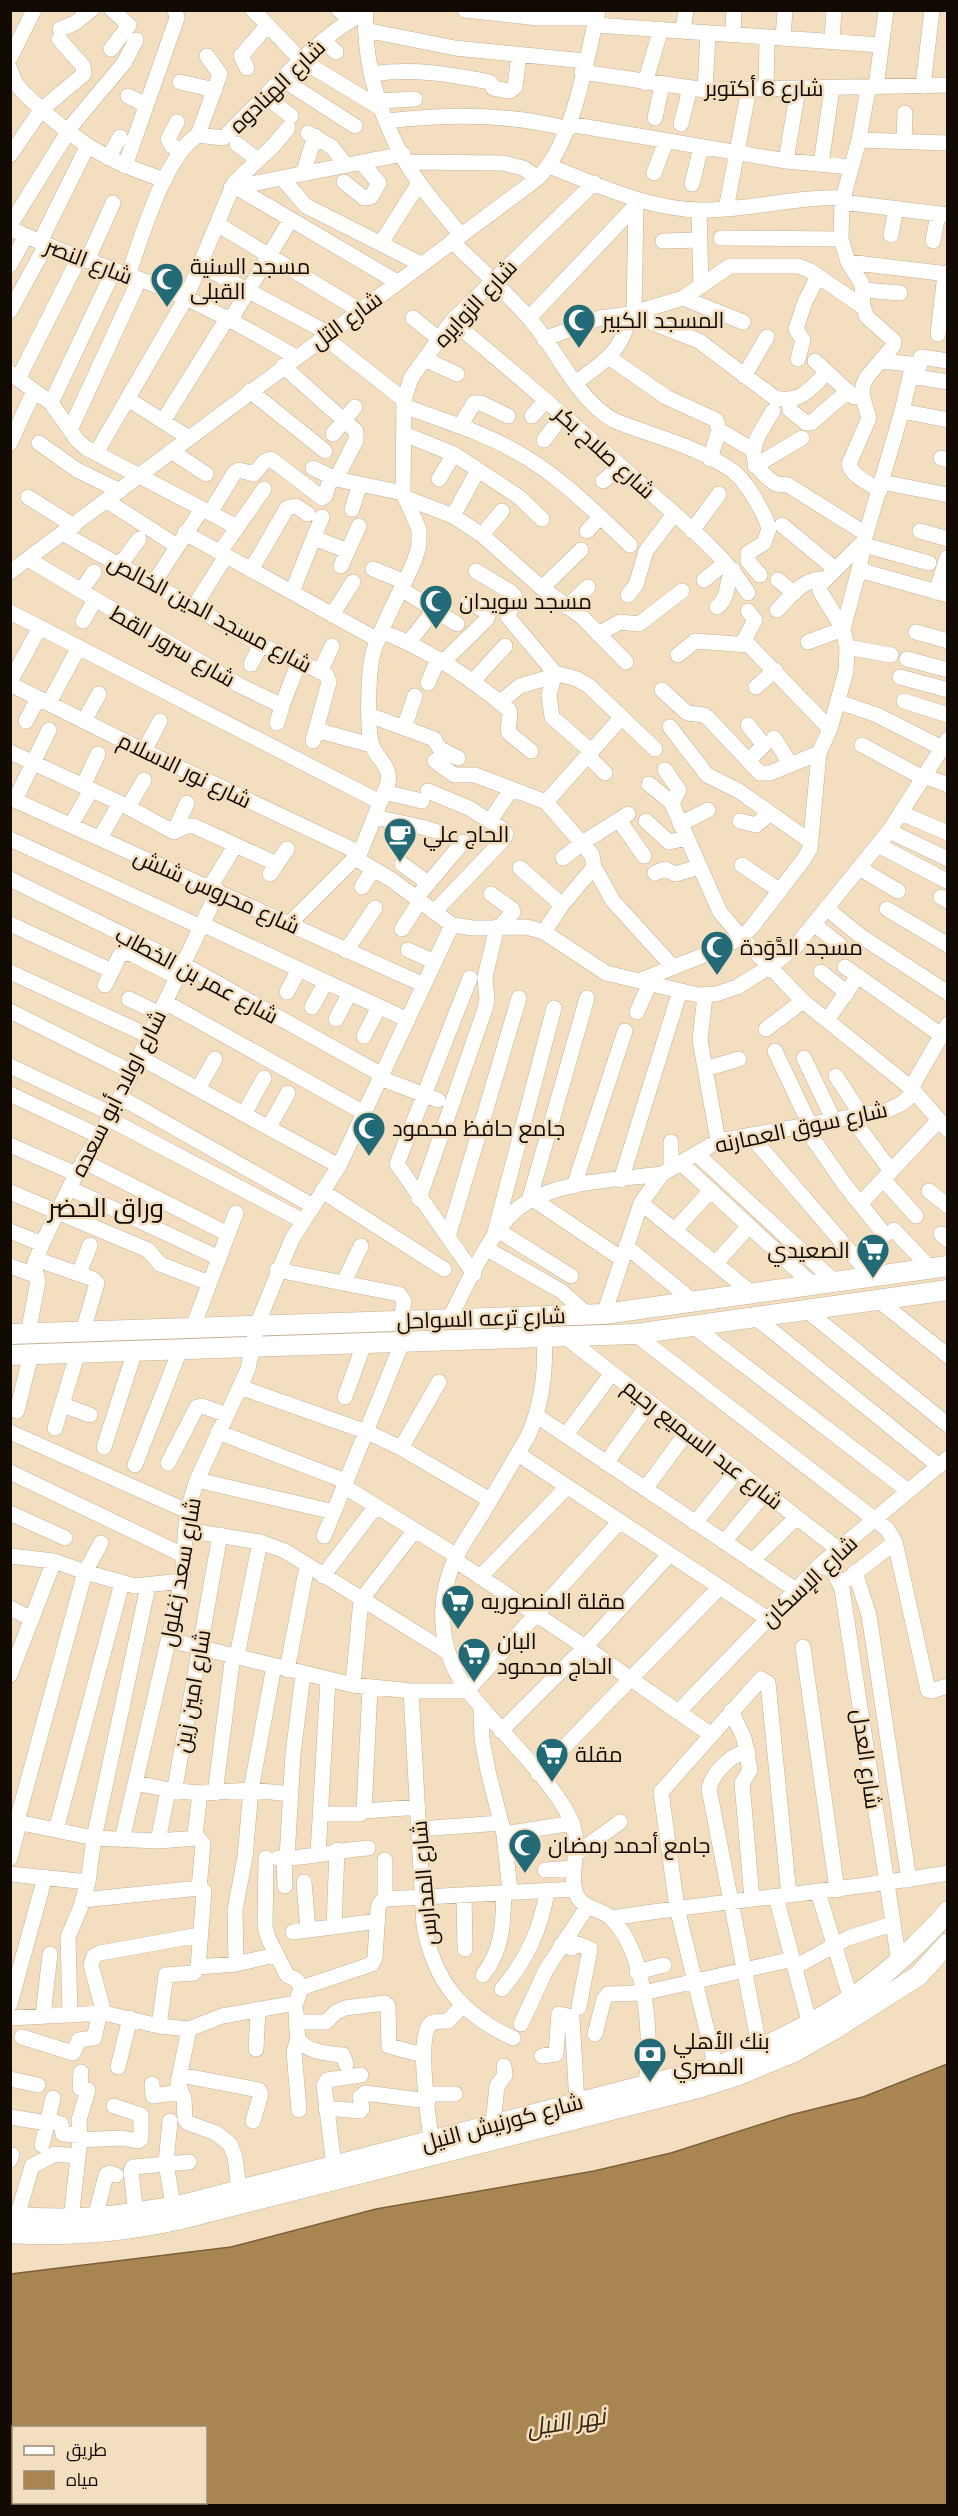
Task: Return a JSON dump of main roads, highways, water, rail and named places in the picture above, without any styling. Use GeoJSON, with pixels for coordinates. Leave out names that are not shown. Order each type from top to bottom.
{"type":"FeatureCollection","features":[{"type":"Feature","properties":{"kind":"main road","name":"شارع ترعه السواحل"},"geometry":{"type":"LineString","coordinates":[[19,1334],[595,1314],[939,1267]]}},
{"type":"Feature","properties":{"kind":"main road"},"geometry":{"type":"LineString","coordinates":[[864,1278],[869,1301]]}},
{"type":"Feature","properties":{"kind":"main road","name":"شارع ترعه السواحل"},"geometry":{"type":"LineString","coordinates":[[10,1355],[545,1339],[634,1334],[869,1301],[944,1294]]}},
{"type":"Feature","properties":{"kind":"main road","name":"شارع كورنيش النيل"},"geometry":{"type":"LineString","coordinates":[[13,2222],[136,2214],[334,2166],[716,2067],[760,2050],[810,2025],[851,1999],[898,1962],[946,1917]]}},
{"type":"Feature","properties":{"kind":"main road","name":"شارع كورنيش النيل"},"geometry":{"type":"LineString","coordinates":[[13,2222],[48,2235],[91,2234],[156,2225],[708,2085],[794,2052],[833,2030],[918,1976],[948,1943]]}},
{"type":"Feature","properties":{"kind":"water","name":"نهر النيل"},"geometry":{"type":"Polygon","coordinates":[[[947,2064],[947,2505],[11,2505],[11,2274],[231,2247],[376,2209],[594,2171],[671,2153],[790,2115],[863,2097],[947,2064]]]}},
{"type":"Feature","properties":{"kind":"place","name":"مسجد السنية القبلى"},"geometry":{"type":"Point","coordinates":[167,308]}},
{"type":"Feature","properties":{"kind":"place","name":"المسجد الكبير"},"geometry":{"type":"Point","coordinates":[579,349]}},
{"type":"Feature","properties":{"kind":"place","name":"مسجد سويدان"},"geometry":{"type":"Point","coordinates":[436,630]}},
{"type":"Feature","properties":{"kind":"place","name":"الحاج علي"},"geometry":{"type":"Point","coordinates":[400,863]}},
{"type":"Feature","properties":{"kind":"place","name":"مسجد الدَّوَدة"},"geometry":{"type":"Point","coordinates":[717,976]}},
{"type":"Feature","properties":{"kind":"place","name":"جامع حافظ محمود"},"geometry":{"type":"Point","coordinates":[369,1157]}},
{"type":"Feature","properties":{"kind":"place","name":"الصعيدي"},"geometry":{"type":"Point","coordinates":[873,1279]}},
{"type":"Feature","properties":{"kind":"place","name":"مقلة المنصوريه"},"geometry":{"type":"Point","coordinates":[458,1630]}},
{"type":"Feature","properties":{"kind":"place","name":"البان الحاج محمود"},"geometry":{"type":"Point","coordinates":[474,1683]}},
{"type":"Feature","properties":{"kind":"place","name":"مقلة"},"geometry":{"type":"Point","coordinates":[552,1783]}},
{"type":"Feature","properties":{"kind":"place","name":"جامع أحمد رمضان"},"geometry":{"type":"Point","coordinates":[525,1874]}},
{"type":"Feature","properties":{"kind":"place","name":"بنك الأهلي المصري"},"geometry":{"type":"Point","coordinates":[650,2083]}},
{"type":"Feature","properties":{"kind":"district","name":"وراق الحضر"},"geometry":{"type":"Point","coordinates":[106,1208]}}]}
